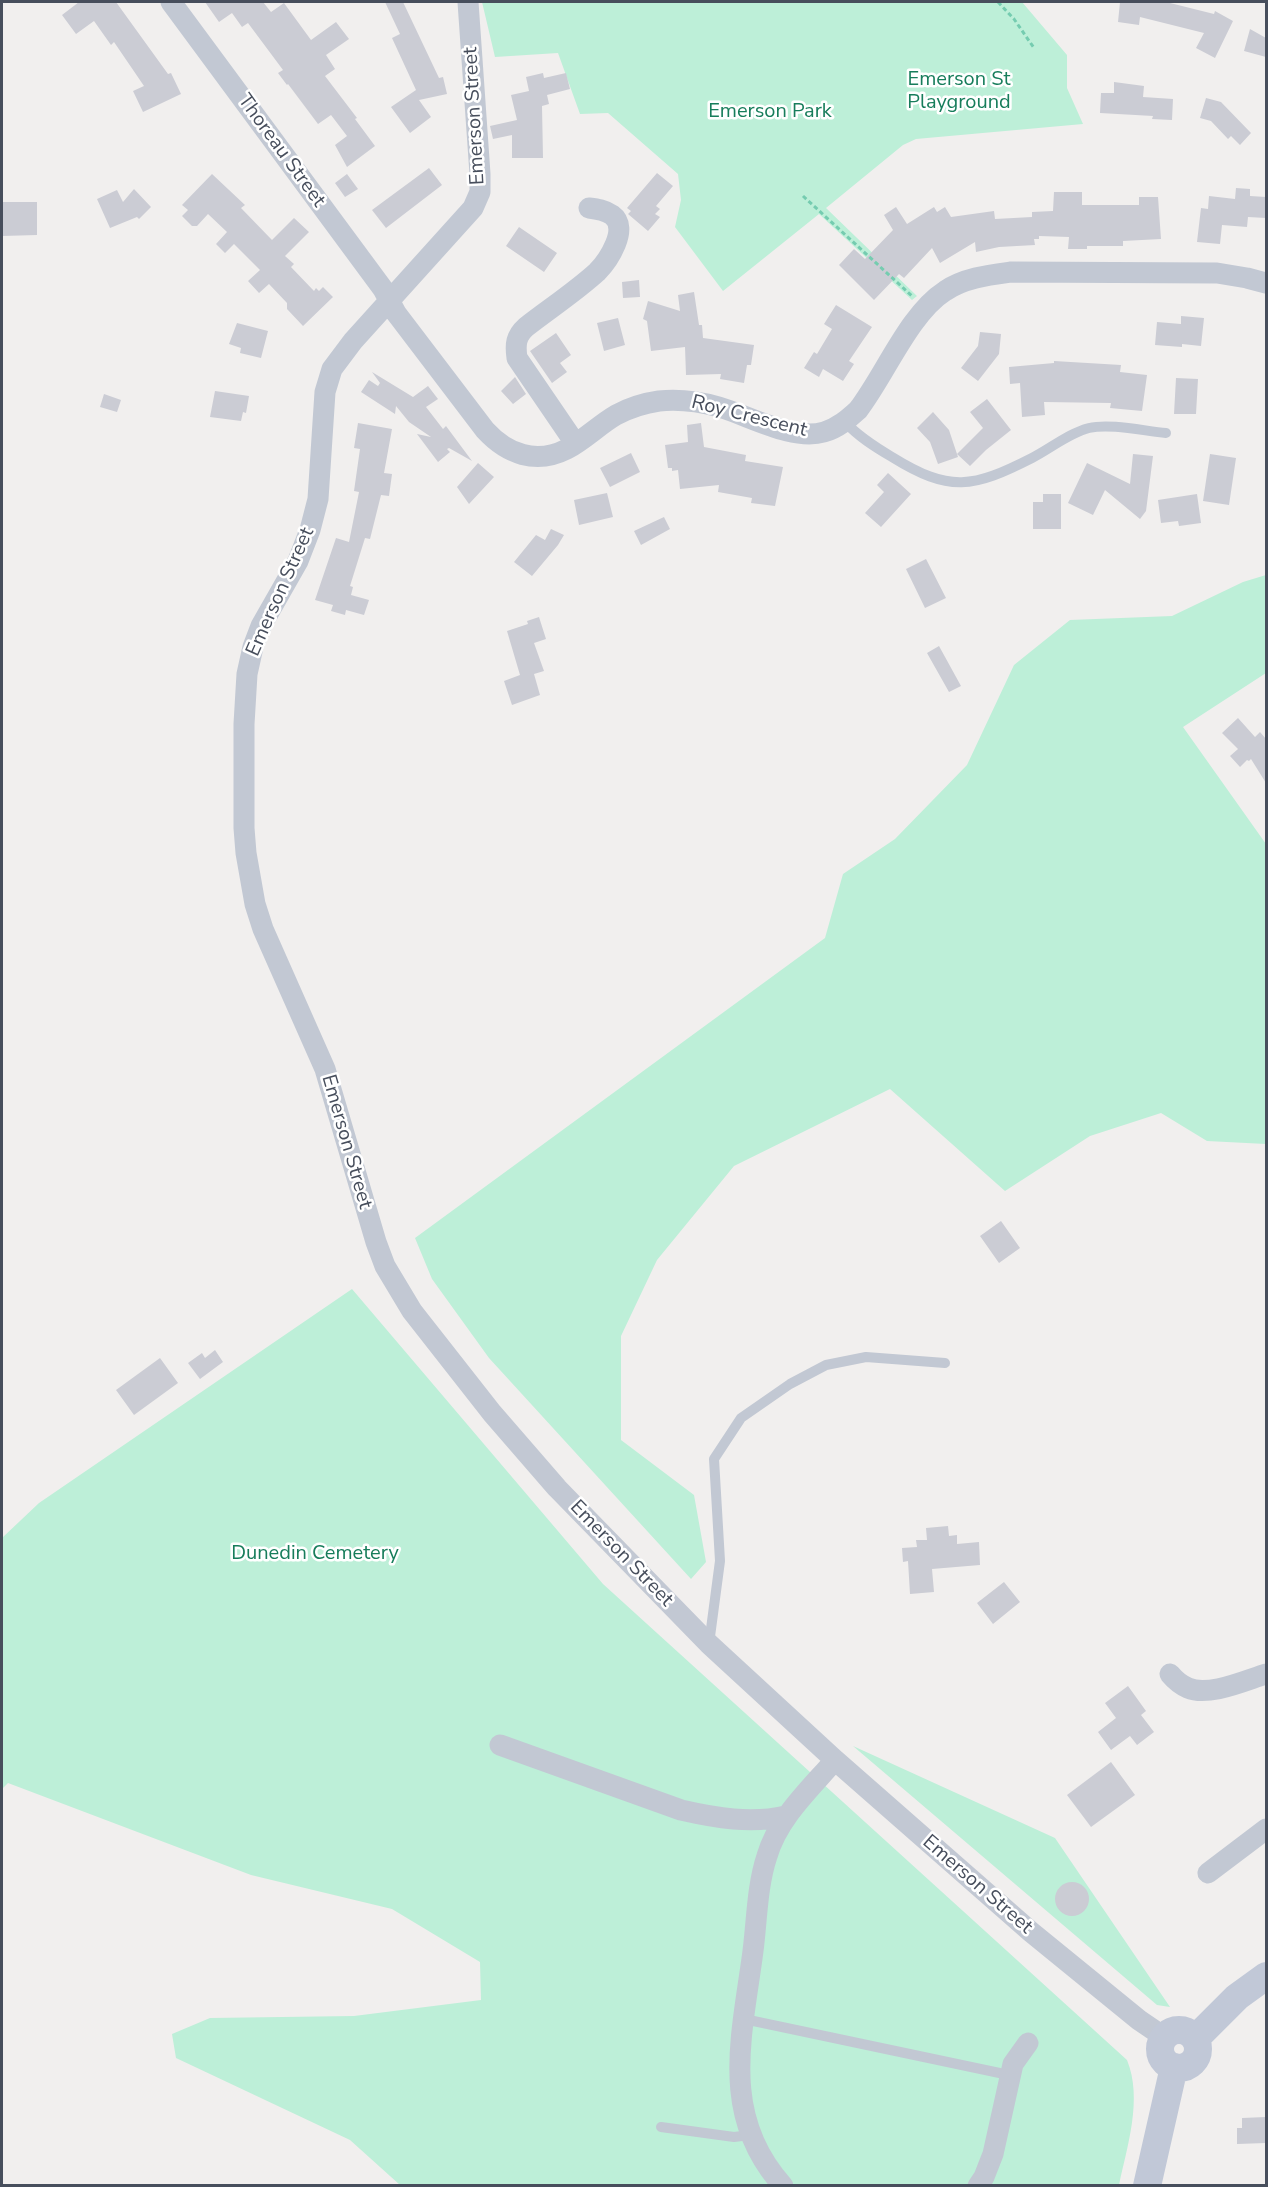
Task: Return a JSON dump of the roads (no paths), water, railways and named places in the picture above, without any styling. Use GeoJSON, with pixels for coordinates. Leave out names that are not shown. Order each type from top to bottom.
{"type":"FeatureCollection","features":[{"type":"Feature","properties":{"kind":"main road"},"geometry":{"type":"LineString","coordinates":[[1195,2039],[1237,1997],[1266,1976]]}},
{"type":"Feature","properties":{"kind":"main road"},"geometry":{"type":"LineString","coordinates":[[1180,2030],[1186,2031],[1195,2039],[1198,2051],[1192,2062],[1186,2066],[1174,2067],[1168,2064],[1160,2048],[1164,2037],[1180,2030]]}},
{"type":"Feature","properties":{"kind":"main road"},"geometry":{"type":"LineString","coordinates":[[1147,2186],[1174,2067]]}},
{"type":"Feature","properties":{"kind":"street","name":"Thoreau Street"},"geometry":{"type":"LineString","coordinates":[[171,2],[390,301]]}},
{"type":"Feature","properties":{"kind":"street","name":"Emerson Street"},"geometry":{"type":"LineString","coordinates":[[468,2],[480,192],[473,208],[340,356],[327,381],[318,499],[310,530],[298,561],[266,616],[253,647],[247,674],[243,802],[246,853],[255,904],[263,929],[325,1069],[376,1242],[386,1266],[407,1303],[458,1372],[557,1488],[709,1644],[835,1760],[1051,1949],[1139,2020],[1164,2037]]}},
{"type":"Feature","properties":{"kind":"street"},"geometry":{"type":"LineString","coordinates":[[575,443],[517,357],[516,341],[519,333],[526,327],[598,272],[610,254],[618,237],[617,220],[611,214],[589,208]]}},
{"type":"Feature","properties":{"kind":"street","name":"Roy Crescent"},"geometry":{"type":"LineString","coordinates":[[390,301],[396,313],[485,430],[497,443],[529,456],[549,455],[567,448],[617,414],[659,401],[681,401],[717,406],[790,432],[803,434],[825,432],[845,422],[858,410],[925,308],[945,291],[968,280],[989,275],[1011,272],[1217,273],[1266,284]]}},
{"type":"Feature","properties":{"kind":"street"},"geometry":{"type":"LineString","coordinates":[[1170,1674],[1181,1685],[1200,1691],[1219,1688],[1266,1674]]}},
{"type":"Feature","properties":{"kind":"street"},"geometry":{"type":"LineString","coordinates":[[500,1745],[681,1810],[765,1821],[786,1816]]}},
{"type":"Feature","properties":{"kind":"street"},"geometry":{"type":"LineString","coordinates":[[783,2186],[762,2159],[750,2135],[739,2087],[744,2019],[765,1864],[770,1848],[786,1816],[835,1760]]}},
{"type":"Feature","properties":{"kind":"street"},"geometry":{"type":"LineString","coordinates":[[1208,1873],[1266,1829]]}},
{"type":"Feature","properties":{"kind":"street"},"geometry":{"type":"LineString","coordinates":[[978,2186],[993,2154],[1009,2075],[1013,2064],[1028,2043]]}},
{"type":"Feature","properties":{"kind":"lane"},"geometry":{"type":"LineString","coordinates":[[845,422],[865,441],[903,464],[940,481],[960,483],[1014,467],[1087,429],[1103,427],[1166,433]]}},
{"type":"Feature","properties":{"kind":"lane"},"geometry":{"type":"LineString","coordinates":[[709,1644],[720,1561],[714,1459],[741,1418],[782,1389],[826,1365],[866,1358],[945,1363]]}},
{"type":"Feature","properties":{"kind":"lane"},"geometry":{"type":"LineString","coordinates":[[744,2019],[1009,2075]]}},
{"type":"Feature","properties":{"kind":"lane"},"geometry":{"type":"LineString","coordinates":[[661,2127],[734,2137],[750,2135]]}},
{"type":"Feature","properties":{"kind":"park label","name":"Emerson St Playground"},"geometry":{"type":"Point","coordinates":[959,92]}},
{"type":"Feature","properties":{"kind":"park label","name":"Emerson Park"},"geometry":{"type":"Point","coordinates":[770,112]}},
{"type":"Feature","properties":{"kind":"park label","name":"Dunedin Cemetery"},"geometry":{"type":"Point","coordinates":[315,1554]}}]}
